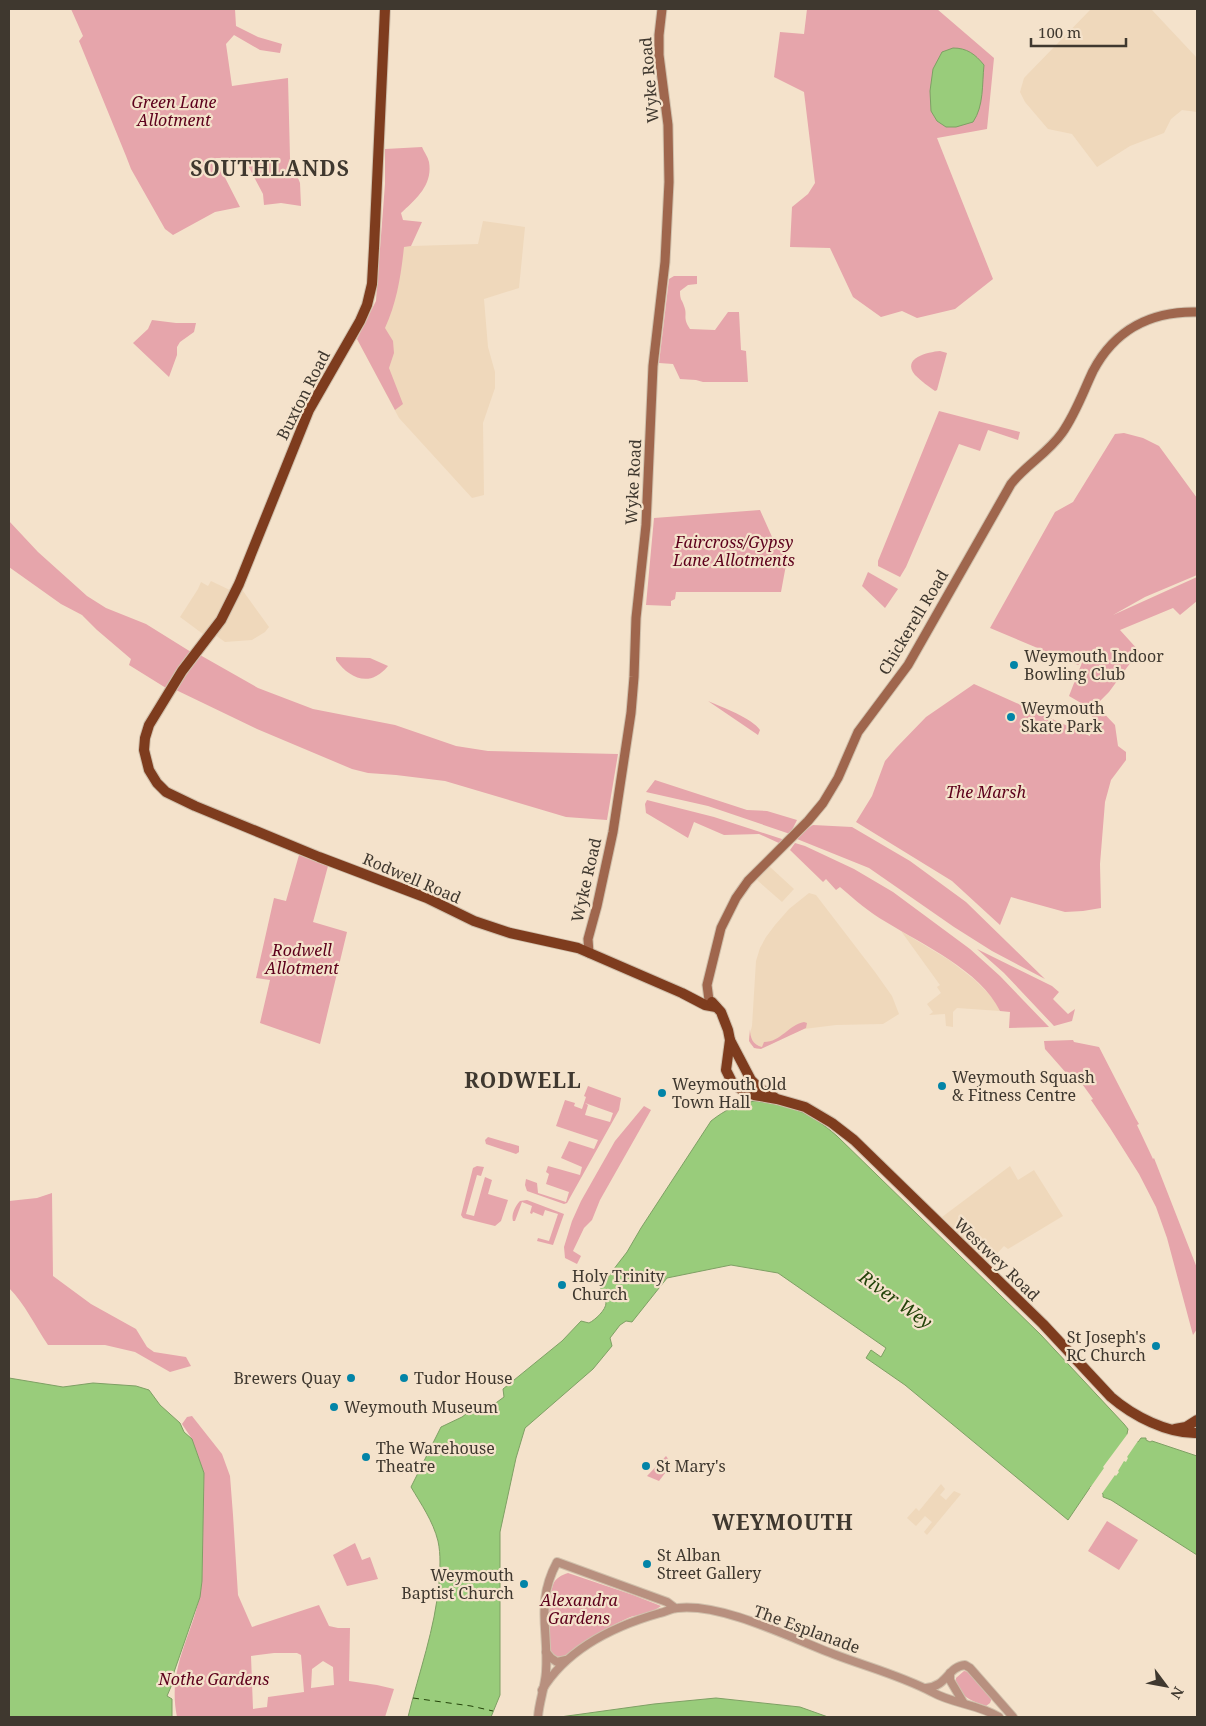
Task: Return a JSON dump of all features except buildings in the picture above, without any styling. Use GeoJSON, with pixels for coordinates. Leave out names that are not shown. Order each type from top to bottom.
{"type":"FeatureCollection","features":[{"type":"Feature","properties":{"kind":"highway","name":"Buxton Road"},"geometry":{"type":"LineString","coordinates":[[147,765],[144,750],[146,732],[171,687],[228,607],[309,410],[360,321],[368,300],[373,274],[386,9]]}},
{"type":"Feature","properties":{"kind":"highway","name":"Rodwell Road"},"geometry":{"type":"LineString","coordinates":[[147,765],[163,790],[195,806],[319,858],[427,898],[474,921],[510,933],[572,946],[682,993],[697,995],[713,1003]]}},
{"type":"Feature","properties":{"kind":"highway"},"geometry":{"type":"LineString","coordinates":[[713,1003],[726,1024],[730,1040]]}},
{"type":"Feature","properties":{"kind":"highway","name":"Westwey Road"},"geometry":{"type":"LineString","coordinates":[[730,1040],[754,1084],[777,1099]]}},
{"type":"Feature","properties":{"kind":"highway","name":"Westwey Road"},"geometry":{"type":"LineString","coordinates":[[730,1040],[726,1070],[732,1082],[750,1094],[796,1104],[813,1111],[832,1123],[854,1140],[1043,1324],[1111,1398],[1142,1418],[1174,1430],[1197,1433]]}},
{"type":"Feature","properties":{"kind":"highway"},"geometry":{"type":"LineString","coordinates":[[1186,1427],[1197,1420]]}},
{"type":"Feature","properties":{"kind":"highway"},"geometry":{"type":"LineString","coordinates":[[1174,1430],[1197,1427]]}},
{"type":"Feature","properties":{"kind":"main road","name":"Wyke Road"},"geometry":{"type":"LineString","coordinates":[[589,953],[588,939],[612,840],[630,721],[638,600],[646,525],[653,366],[665,262],[668,182],[668,125],[658,48],[662,9]]}},
{"type":"Feature","properties":{"kind":"main road","name":"Chickerell Road"},"geometry":{"type":"LineString","coordinates":[[713,1003],[707,985],[721,928],[736,898],[748,881],[808,821],[823,803],[838,778],[858,732],[908,665],[1011,484],[1022,471],[1046,451],[1060,436],[1075,413],[1099,362],[1117,340],[1130,329],[1153,317],[1175,312],[1197,312]]}},
{"type":"Feature","properties":{"kind":"street","name":"The Esplanade"},"geometry":{"type":"LineString","coordinates":[[538,1717],[538,1704],[546,1674],[544,1597],[548,1581],[556,1565],[666,1602],[675,1608]]}},
{"type":"Feature","properties":{"kind":"street","name":"The Esplanade"},"geometry":{"type":"LineString","coordinates":[[542,1690],[567,1659],[604,1634],[640,1619],[675,1608],[694,1608],[723,1613],[926,1688],[931,1692],[986,1710],[999,1717]]}},
{"type":"Feature","properties":{"kind":"street"},"geometry":{"type":"LineString","coordinates":[[546,1652],[557,1662],[567,1659]]}},
{"type":"Feature","properties":{"kind":"street"},"geometry":{"type":"LineString","coordinates":[[926,1688],[939,1685],[945,1681],[956,1666],[969,1666],[1013,1717]]}},
{"type":"Feature","properties":{"kind":"street"},"geometry":{"type":"LineString","coordinates":[[950,1674],[950,1680],[963,1702]]}},
{"type":"Feature","properties":{"kind":"street"},"geometry":{"type":"LineString","coordinates":[[986,1710],[996,1703],[994,1696]]}},
{"type":"Feature","properties":{"kind":"shaded area"},"geometry":{"type":"Polygon","coordinates":[[[1091,9],[1151,9],[1197,58],[1197,112],[1182,110],[1171,119],[1164,133],[1130,146],[1097,167],[1072,134],[1048,129],[1025,102],[1020,92],[1024,78],[1091,9]]]}},
{"type":"Feature","properties":{"kind":"shaded area"},"geometry":{"type":"Polygon","coordinates":[[[483,221],[525,227],[519,288],[484,299],[488,347],[495,372],[495,388],[483,423],[484,495],[472,498],[399,418],[357,339],[376,301],[379,247],[478,244],[483,221]]]}},
{"type":"Feature","properties":{"kind":"shaded area"},"geometry":{"type":"Polygon","coordinates":[[[211,581],[234,592],[238,584],[269,627],[265,632],[252,640],[225,642],[211,632],[207,637],[180,617],[201,582],[208,586],[211,581]]]}},
{"type":"Feature","properties":{"kind":"shaded area"},"geometry":{"type":"Polygon","coordinates":[[[769,866],[794,889],[782,902],[757,880],[769,866]]]}},
{"type":"Feature","properties":{"kind":"shaded area"},"geometry":{"type":"Polygon","coordinates":[[[809,893],[816,895],[875,972],[892,996],[899,1014],[883,1024],[836,1025],[804,1029],[757,1049],[750,1044],[749,1037],[752,1026],[756,961],[760,948],[766,937],[789,909],[809,893]]]}},
{"type":"Feature","properties":{"kind":"shaded area"},"geometry":{"type":"Polygon","coordinates":[[[901,931],[949,960],[975,980],[994,999],[1000,1011],[957,1008],[953,1012],[953,1027],[946,1026],[945,1014],[929,1015],[933,1012],[927,1004],[941,993],[937,987],[940,985],[901,931]]]}},
{"type":"Feature","properties":{"kind":"shaded area"},"geometry":{"type":"Polygon","coordinates":[[[1010,1166],[1018,1180],[1034,1170],[1063,1216],[1008,1249],[1004,1246],[988,1263],[942,1217],[1010,1166]]]}},
{"type":"Feature","properties":{"kind":"shaded area"},"geometry":{"type":"Polygon","coordinates":[[[941,1484],[945,1489],[940,1495],[946,1500],[954,1491],[961,1494],[927,1535],[924,1532],[932,1522],[925,1516],[916,1526],[907,1518],[916,1508],[919,1511],[941,1484]]]}},
{"type":"Feature","properties":{"kind":"green space","name":"Green Lane Allotment"},"geometry":{"type":"Polygon","coordinates":[[[71,9],[235,9],[236,26],[258,37],[282,44],[280,53],[260,50],[234,35],[226,44],[232,86],[288,78],[290,158],[300,183],[301,206],[281,203],[264,205],[263,194],[244,158],[215,158],[240,207],[215,212],[173,235],[165,229],[131,169],[79,41],[83,36],[71,9]]]}},
{"type":"Feature","properties":{"kind":"green space"},"geometry":{"type":"Polygon","coordinates":[[[807,9],[937,9],[994,58],[987,129],[937,138],[993,279],[955,309],[917,318],[902,311],[881,317],[853,297],[830,248],[790,247],[792,207],[808,194],[815,183],[804,92],[774,77],[780,32],[804,34],[807,9]]]}},
{"type":"Feature","properties":{"kind":"green space"},"geometry":{"type":"Polygon","coordinates":[[[422,147],[428,158],[430,170],[426,185],[401,213],[403,220],[422,222],[411,246],[404,247],[398,288],[385,328],[393,341],[394,353],[389,368],[403,404],[395,410],[357,339],[376,301],[385,184],[385,149],[422,147]]]}},
{"type":"Feature","properties":{"kind":"green space"},"geometry":{"type":"Polygon","coordinates":[[[674,276],[697,276],[697,284],[688,285],[680,291],[686,322],[690,329],[715,330],[728,312],[739,312],[741,350],[746,351],[748,382],[703,382],[680,379],[673,364],[659,363],[669,279],[674,276]]]}},
{"type":"Feature","properties":{"kind":"green space"},"geometry":{"type":"Polygon","coordinates":[[[152,320],[196,323],[194,332],[180,342],[177,347],[177,355],[169,377],[133,343],[148,329],[152,320]]]}},
{"type":"Feature","properties":{"kind":"green space"},"geometry":{"type":"Polygon","coordinates":[[[940,351],[947,353],[937,390],[935,391],[915,375],[911,364],[918,357],[940,351]]]}},
{"type":"Feature","properties":{"kind":"green space"},"geometry":{"type":"Polygon","coordinates":[[[939,411],[1020,432],[1018,440],[988,430],[980,451],[959,444],[900,577],[878,566],[878,561],[939,411]]]}},
{"type":"Feature","properties":{"kind":"green space","name":"The Marsh"},"geometry":{"type":"Polygon","coordinates":[[[1124,433],[1143,438],[1159,446],[1197,498],[1197,575],[1145,597],[1113,615],[1197,577],[1197,601],[1180,615],[1173,608],[1120,630],[1139,651],[1109,692],[1096,705],[1115,725],[1118,746],[1126,752],[1126,760],[1111,780],[1105,802],[1100,864],[1101,908],[1065,912],[1011,897],[1000,925],[952,881],[856,822],[872,796],[885,761],[896,748],[926,717],[974,684],[1090,736],[1093,710],[1069,696],[1083,660],[1078,665],[990,628],[1055,512],[1073,502],[1115,434],[1124,433]]]}},
{"type":"Feature","properties":{"kind":"green space","name":"Faircross/Gypsy Lane Allotments"},"geometry":{"type":"Polygon","coordinates":[[[760,510],[777,548],[788,554],[781,592],[676,592],[675,599],[671,601],[671,606],[646,605],[654,518],[760,510]]]}},
{"type":"Feature","properties":{"kind":"green space"},"geometry":{"type":"Polygon","coordinates":[[[9,521],[38,552],[87,596],[106,608],[146,624],[191,652],[166,688],[129,665],[131,659],[82,615],[61,604],[9,567],[9,521]]]}},
{"type":"Feature","properties":{"kind":"green space"},"geometry":{"type":"Polygon","coordinates":[[[868,572],[898,589],[885,608],[862,586],[868,572]]]}},
{"type":"Feature","properties":{"kind":"green space"},"geometry":{"type":"Polygon","coordinates":[[[200,655],[258,688],[313,709],[395,725],[456,746],[488,751],[618,754],[607,820],[566,817],[445,781],[368,773],[352,769],[257,729],[176,690],[200,655]]]}},
{"type":"Feature","properties":{"kind":"green space"},"geometry":{"type":"Polygon","coordinates":[[[336,657],[370,658],[388,666],[374,677],[361,678],[354,676],[342,667],[336,660],[336,657]]]}},
{"type":"Feature","properties":{"kind":"green space"},"geometry":{"type":"Polygon","coordinates":[[[708,701],[750,721],[760,730],[758,735],[708,701]]]}},
{"type":"Feature","properties":{"kind":"green space"},"geometry":{"type":"Polygon","coordinates":[[[655,780],[747,810],[767,811],[797,820],[790,834],[708,806],[646,792],[655,780]]]}},
{"type":"Feature","properties":{"kind":"green space"},"geometry":{"type":"Polygon","coordinates":[[[647,800],[714,817],[785,840],[781,844],[759,834],[724,835],[694,822],[688,838],[646,813],[645,804],[647,800]]]}},
{"type":"Feature","properties":{"kind":"green space"},"geometry":{"type":"Polygon","coordinates":[[[813,825],[852,827],[910,861],[966,902],[1045,979],[992,951],[869,868],[797,839],[800,833],[813,825]]]}},
{"type":"Feature","properties":{"kind":"green space"},"geometry":{"type":"Polygon","coordinates":[[[795,843],[854,869],[893,892],[970,949],[1000,976],[1049,1027],[1009,1028],[1010,1012],[1000,1011],[991,996],[979,983],[933,949],[874,914],[840,887],[836,890],[826,879],[823,882],[790,850],[795,843]]]}},
{"type":"Feature","properties":{"kind":"green space","name":"Rodwell Allotment"},"geometry":{"type":"Polygon","coordinates":[[[299,855],[328,866],[313,922],[347,932],[320,1044],[260,1023],[270,980],[256,978],[274,898],[286,901],[299,855]]]}},
{"type":"Feature","properties":{"kind":"green space"},"geometry":{"type":"Polygon","coordinates":[[[977,949],[1052,986],[1059,992],[1053,999],[1068,1014],[1075,1009],[1072,1021],[1054,1026],[1004,973],[977,949]]]}},
{"type":"Feature","properties":{"kind":"green space"},"geometry":{"type":"Polygon","coordinates":[[[804,1022],[807,1023],[806,1028],[761,1049],[754,1048],[749,1041],[750,1029],[753,1041],[756,1045],[762,1047],[764,1042],[775,1039],[793,1026],[804,1022]]]}},
{"type":"Feature","properties":{"kind":"green space"},"geometry":{"type":"Polygon","coordinates":[[[1073,1040],[1074,1042],[1099,1047],[1139,1124],[1137,1125],[1154,1158],[1197,1268],[1197,1329],[1193,1335],[1167,1238],[1156,1207],[1139,1174],[1080,1081],[1075,1083],[1045,1049],[1044,1041],[1073,1040]]]}},
{"type":"Feature","properties":{"kind":"green space"},"geometry":{"type":"Polygon","coordinates":[[[588,1086],[621,1098],[619,1110],[567,1203],[564,1204],[527,1191],[526,1179],[537,1183],[538,1193],[566,1202],[569,1192],[546,1184],[549,1174],[546,1172],[548,1166],[580,1175],[582,1167],[561,1158],[569,1141],[594,1149],[598,1140],[556,1126],[565,1100],[575,1103],[574,1106],[582,1109],[586,1097],[584,1096],[588,1086]],[[585,1103],[588,1105],[585,1115],[610,1122],[613,1113],[585,1103]]]}},
{"type":"Feature","properties":{"kind":"green space"},"geometry":{"type":"Polygon","coordinates":[[[644,1106],[651,1110],[600,1200],[592,1220],[584,1228],[573,1251],[581,1256],[577,1264],[565,1258],[564,1247],[572,1221],[581,1201],[615,1141],[644,1106]]]}},
{"type":"Feature","properties":{"kind":"green space"},"geometry":{"type":"Polygon","coordinates":[[[488,1137],[519,1146],[519,1152],[516,1154],[486,1144],[485,1140],[488,1137]]]}},
{"type":"Feature","properties":{"kind":"green space"},"geometry":{"type":"Polygon","coordinates":[[[477,1166],[484,1167],[481,1176],[477,1175],[466,1214],[474,1216],[485,1177],[492,1180],[488,1194],[508,1200],[501,1221],[495,1226],[463,1218],[461,1215],[473,1168],[477,1166]]]}},
{"type":"Feature","properties":{"kind":"green space"},"geometry":{"type":"Polygon","coordinates":[[[52,1193],[53,1276],[91,1304],[136,1329],[147,1347],[154,1352],[186,1357],[191,1366],[170,1372],[135,1352],[105,1345],[48,1345],[25,1308],[9,1288],[9,1201],[37,1198],[52,1193]]]}},
{"type":"Feature","properties":{"kind":"green space"},"geometry":{"type":"Polygon","coordinates":[[[527,1200],[564,1214],[553,1245],[537,1241],[538,1238],[549,1241],[558,1214],[545,1210],[543,1216],[533,1212],[532,1214],[530,1213],[532,1206],[522,1202],[515,1221],[513,1221],[513,1213],[517,1205],[520,1201],[527,1200]]]}},
{"type":"Feature","properties":{"kind":"green space","name":"Nothe Gardens"},"geometry":{"type":"Polygon","coordinates":[[[192,1416],[222,1454],[230,1476],[238,1595],[252,1627],[319,1605],[329,1626],[350,1628],[349,1681],[394,1689],[385,1717],[177,1717],[176,1680],[183,1648],[199,1599],[202,1581],[204,1473],[192,1439],[182,1424],[187,1417],[192,1416]],[[297,1653],[251,1656],[253,1709],[267,1707],[268,1697],[304,1692],[301,1655],[297,1653]],[[323,1661],[312,1669],[311,1688],[334,1685],[333,1667],[323,1661]]]}},
{"type":"Feature","properties":{"kind":"green space"},"geometry":{"type":"Polygon","coordinates":[[[666,1456],[672,1464],[659,1481],[647,1476],[666,1456]]]}},
{"type":"Feature","properties":{"kind":"green space"},"geometry":{"type":"Polygon","coordinates":[[[1107,1521],[1138,1540],[1119,1570],[1088,1551],[1107,1521]]]}},
{"type":"Feature","properties":{"kind":"green space"},"geometry":{"type":"Polygon","coordinates":[[[355,1543],[362,1560],[370,1557],[378,1579],[347,1586],[333,1555],[355,1543]]]}},
{"type":"Feature","properties":{"kind":"green space","name":"Alexandra Gardens"},"geometry":{"type":"Polygon","coordinates":[[[568,1573],[661,1606],[611,1626],[566,1655],[555,1656],[552,1654],[549,1642],[550,1599],[554,1583],[561,1576],[568,1573]]]}},
{"type":"Feature","properties":{"kind":"green space"},"geometry":{"type":"Polygon","coordinates":[[[964,1671],[970,1672],[992,1698],[986,1706],[965,1696],[958,1689],[956,1678],[964,1671]]]}},
{"type":"Feature","properties":{"kind":"water"},"geometry":{"type":"Polygon","coordinates":[[[953,48],[970,52],[984,65],[983,87],[977,116],[973,122],[956,127],[946,127],[937,121],[931,111],[930,91],[933,69],[942,52],[953,48]]]}},
{"type":"Feature","properties":{"kind":"water","name":"River Wey"},"geometry":{"type":"Polygon","coordinates":[[[755,1101],[799,1111],[808,1115],[837,1136],[1041,1335],[1124,1424],[1128,1429],[1127,1434],[1138,1442],[1141,1438],[1146,1438],[1150,1442],[1152,1441],[1197,1456],[1197,1555],[1111,1500],[1103,1497],[1103,1494],[1091,1486],[1068,1520],[905,1385],[866,1358],[871,1350],[881,1357],[886,1348],[778,1273],[731,1265],[667,1278],[632,1322],[626,1321],[620,1325],[610,1338],[612,1346],[593,1369],[525,1428],[516,1458],[500,1532],[500,1695],[491,1717],[408,1717],[434,1617],[440,1562],[438,1541],[433,1527],[411,1487],[441,1427],[462,1417],[473,1409],[482,1413],[504,1397],[503,1389],[562,1341],[581,1321],[589,1323],[600,1314],[606,1303],[599,1291],[627,1252],[711,1121],[732,1108],[755,1101]]]}},
{"type":"Feature","properties":{"kind":"water"},"geometry":{"type":"Polygon","coordinates":[[[9,1378],[63,1387],[93,1383],[136,1386],[149,1390],[160,1405],[180,1423],[184,1432],[192,1439],[204,1473],[202,1581],[200,1597],[167,1696],[172,1699],[172,1717],[9,1717],[9,1378]]]}},
{"type":"Feature","properties":{"kind":"water"},"geometry":{"type":"Polygon","coordinates":[[[716,1698],[800,1707],[828,1717],[560,1717],[654,1704],[716,1698]]]}},
{"type":"Feature","properties":{"kind":"pier"},"geometry":{"type":"Polygon","coordinates":[[[1129,1432],[1140,1438],[1127,1457],[1126,1462],[1124,1461],[1119,1472],[1101,1495],[1090,1488],[1129,1432]]]}},
{"type":"Feature","properties":{"kind":"ferry route"},"geometry":{"type":"LineString","coordinates":[[413,1698],[493,1711]]}},
{"type":"Feature","properties":{"kind":"place","name":"Weymouth Indoor Bowling Club"},"geometry":{"type":"Point","coordinates":[1014,665]}},
{"type":"Feature","properties":{"kind":"place","name":"Weymouth Skate Park"},"geometry":{"type":"Point","coordinates":[1011,717]}},
{"type":"Feature","properties":{"kind":"place","name":"Weymouth Squash & Fitness Centre"},"geometry":{"type":"Point","coordinates":[942,1086]}},
{"type":"Feature","properties":{"kind":"place","name":"Weymouth Old Town Hall"},"geometry":{"type":"Point","coordinates":[662,1093]}},
{"type":"Feature","properties":{"kind":"place","name":"Holy Trinity Church"},"geometry":{"type":"Point","coordinates":[562,1285]}},
{"type":"Feature","properties":{"kind":"place","name":"St Joseph's RC Church"},"geometry":{"type":"Point","coordinates":[1156,1346]}},
{"type":"Feature","properties":{"kind":"place","name":"Brewers Quay"},"geometry":{"type":"Point","coordinates":[351,1378]}},
{"type":"Feature","properties":{"kind":"place","name":"Tudor House"},"geometry":{"type":"Point","coordinates":[404,1378]}},
{"type":"Feature","properties":{"kind":"place","name":"Weymouth Museum"},"geometry":{"type":"Point","coordinates":[334,1407]}},
{"type":"Feature","properties":{"kind":"place","name":"The Warehouse Theatre"},"geometry":{"type":"Point","coordinates":[366,1457]}},
{"type":"Feature","properties":{"kind":"place","name":"St Mary's"},"geometry":{"type":"Point","coordinates":[646,1466]}},
{"type":"Feature","properties":{"kind":"place","name":"St Alban Street Gallery"},"geometry":{"type":"Point","coordinates":[647,1564]}},
{"type":"Feature","properties":{"kind":"place","name":"Weymouth Baptist Church"},"geometry":{"type":"Point","coordinates":[524,1584]}},
{"type":"Feature","properties":{"kind":"district","name":"SOUTHLANDS"},"geometry":{"type":"Point","coordinates":[270,168]}},
{"type":"Feature","properties":{"kind":"district","name":"RODWELL"},"geometry":{"type":"Point","coordinates":[523,1080]}},
{"type":"Feature","properties":{"kind":"district","name":"WEYMOUTH"},"geometry":{"type":"Point","coordinates":[783,1522]}}]}
